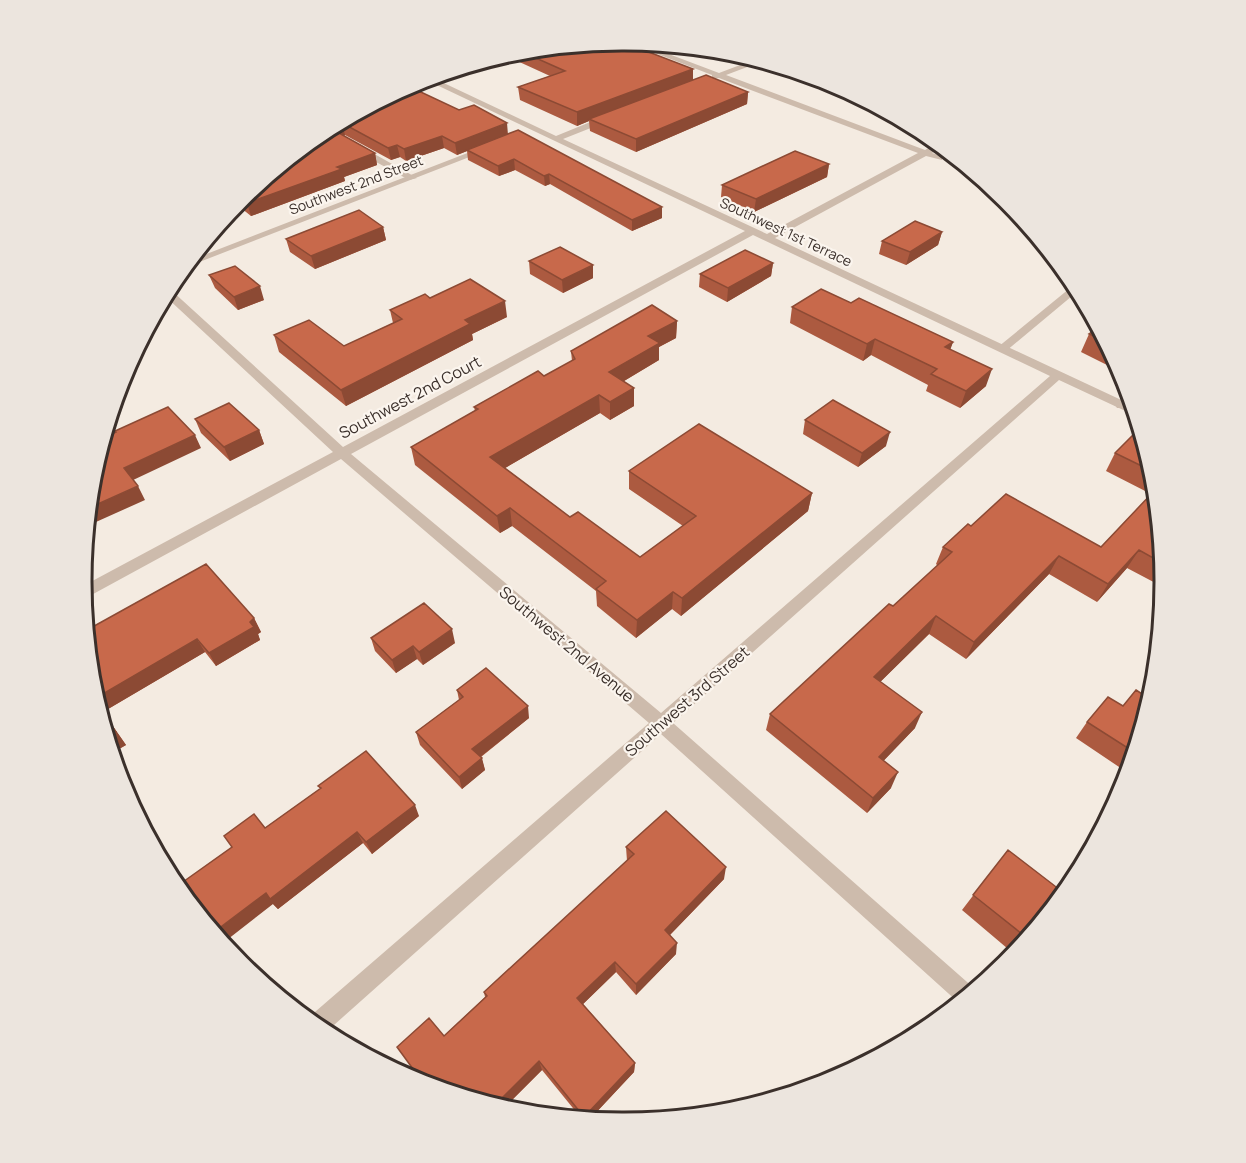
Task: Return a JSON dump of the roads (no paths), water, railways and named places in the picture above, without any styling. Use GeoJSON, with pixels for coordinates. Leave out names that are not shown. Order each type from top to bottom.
{"type":"FeatureCollection","features":[{"type":"Feature","properties":{"kind":"street"},"geometry":{"type":"LineString","coordinates":[[657,52],[939,158]]}},
{"type":"Feature","properties":{"kind":"street"},"geometry":{"type":"LineString","coordinates":[[706,80],[745,65]]}},
{"type":"Feature","properties":{"kind":"street","name":"Southwest 1st Terrace"},"geometry":{"type":"LineString","coordinates":[[439,84],[531,131],[555,139],[753,231],[1002,350],[1121,399]]}},
{"type":"Feature","properties":{"kind":"street"},"geometry":{"type":"LineString","coordinates":[[555,139],[620,114]]}},
{"type":"Feature","properties":{"kind":"street"},"geometry":{"type":"LineString","coordinates":[[354,146],[412,178]]}},
{"type":"Feature","properties":{"kind":"street","name":"Southwest 2nd Street"},"geometry":{"type":"LineString","coordinates":[[202,259],[495,146]]}},
{"type":"Feature","properties":{"kind":"street"},"geometry":{"type":"LineString","coordinates":[[768,238],[931,150]]}},
{"type":"Feature","properties":{"kind":"street","name":"Southwest 2nd Court"},"geometry":{"type":"LineString","coordinates":[[92,588],[753,231]]}},
{"type":"Feature","properties":{"kind":"street"},"geometry":{"type":"LineString","coordinates":[[1002,350],[1068,294]]}},
{"type":"Feature","properties":{"kind":"street","name":"Southwest 2nd Avenue"},"geometry":{"type":"LineString","coordinates":[[175,299],[342,453],[662,724],[960,990]]}},
{"type":"Feature","properties":{"kind":"street","name":"Southwest 3rd Street"},"geometry":{"type":"LineString","coordinates":[[323,1020],[1058,375]]}}]}
